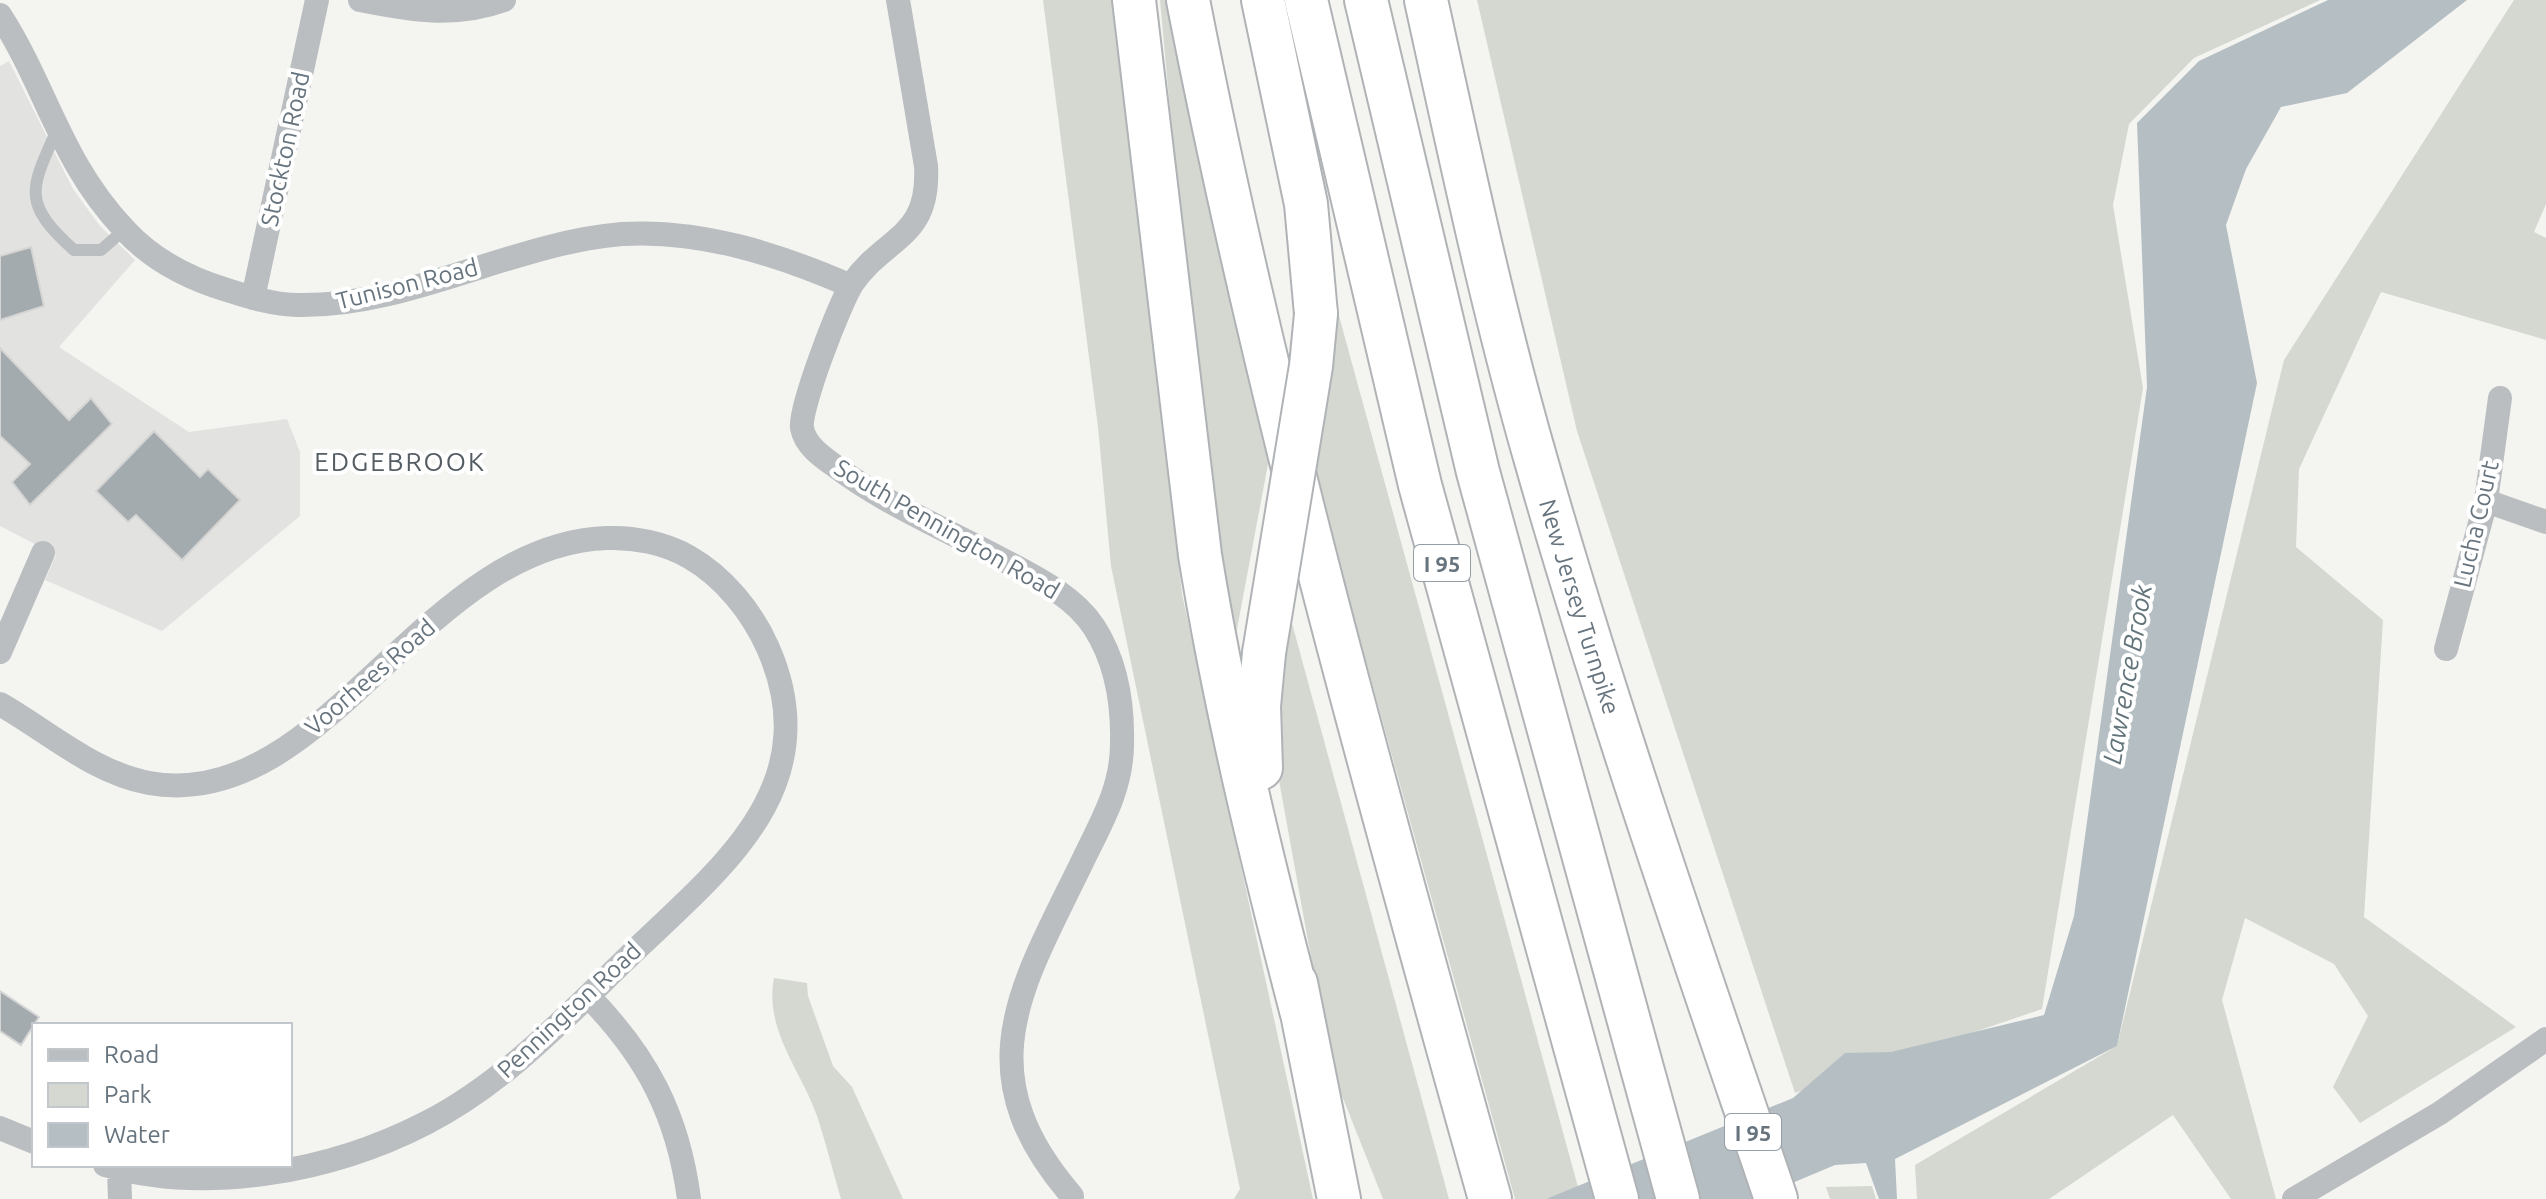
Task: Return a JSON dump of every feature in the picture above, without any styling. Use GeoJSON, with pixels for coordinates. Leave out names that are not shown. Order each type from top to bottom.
{"type":"FeatureCollection","features":[{"type":"Feature","properties":{"kind":"highway"},"geometry":{"type":"LineString","coordinates":[[1134,0],[1200,555],[1214,642],[1263,866],[1301,1010]]}},
{"type":"Feature","properties":{"kind":"highway"},"geometry":{"type":"LineString","coordinates":[[1188,0],[1246,275],[1306,525],[1486,1185]]}},
{"type":"Feature","properties":{"kind":"highway"},"geometry":{"type":"LineString","coordinates":[[1263,0],[1306,204],[1316,314],[1311,366],[1264,653],[1259,706],[1266,815],[1338,1195]]}},
{"type":"Feature","properties":{"kind":"highway","name":"I 95"},"geometry":{"type":"LineString","coordinates":[[1306,0],[1420,485],[1617,1199]]}},
{"type":"Feature","properties":{"kind":"highway","name":"I 95"},"geometry":{"type":"LineString","coordinates":[[1366,0],[1478,472],[1600,923],[1662,1094],[1678,1199]]}},
{"type":"Feature","properties":{"kind":"highway","name":"New Jersey Turnpike"},"geometry":{"type":"LineString","coordinates":[[1426,0],[1485,264],[1536,462],[1658,848],[1740,1061]]}},
{"type":"Feature","properties":{"kind":"highway"},"geometry":{"type":"LineString","coordinates":[[1740,1061],[1802,1199]]}},
{"type":"Feature","properties":{"kind":"highway","name":"I 95"},"geometry":{"type":"LineString","coordinates":[[1740,1061],[1776,1199]]}},
{"type":"Feature","properties":{"kind":"highway"},"geometry":{"type":"LineString","coordinates":[[1662,1094],[1708,1199]]}},
{"type":"Feature","properties":{"kind":"street","name":"Stockton Road"},"geometry":{"type":"LineString","coordinates":[[253,298],[317,0]]}},
{"type":"Feature","properties":{"kind":"street"},"geometry":{"type":"LineString","coordinates":[[360,0],[417,11],[451,12],[504,0]]}},
{"type":"Feature","properties":{"kind":"street","name":"South Pennington Road"},"geometry":{"type":"LineString","coordinates":[[898,0],[928,192],[919,216],[902,238],[872,261],[851,286],[803,415],[802,430],[811,446],[850,477],[1059,594],[1092,624],[1109,652],[1121,715],[1122,747],[1116,792],[1024,983],[1012,1025],[1015,1098],[1028,1135],[1045,1165],[1072,1196]]}},
{"type":"Feature","properties":{"kind":"street","name":"Tunison Road"},"geometry":{"type":"LineString","coordinates":[[0,15],[78,171],[124,230],[147,252],[180,272],[253,298],[294,306],[329,304],[375,296],[562,243],[624,234],[684,236],[737,246],[796,262],[851,286]]}},
{"type":"Feature","properties":{"kind":"street","name":"Lucha Court"},"geometry":{"type":"LineString","coordinates":[[2446,649],[2486,501],[2500,398]]}},
{"type":"Feature","properties":{"kind":"street"},"geometry":{"type":"LineString","coordinates":[[2486,501],[2546,522]]}},
{"type":"Feature","properties":{"kind":"street","name":"Voorhees Road"},"geometry":{"type":"LineString","coordinates":[[0,704],[90,762],[119,775],[154,784],[196,784],[233,778],[279,755],[481,580],[543,549],[581,538],[620,537],[660,544],[689,557],[734,594]]}},
{"type":"Feature","properties":{"kind":"street"},"geometry":{"type":"LineString","coordinates":[[0,652],[43,553]]}},
{"type":"Feature","properties":{"kind":"street","name":"Pennington Road"},"geometry":{"type":"LineString","coordinates":[[112,1167],[197,1178],[325,1162],[376,1145],[426,1124],[471,1096],[588,996],[737,851],[758,823],[778,780],[786,746],[785,704],[774,662],[759,627],[734,594]]}},
{"type":"Feature","properties":{"kind":"street"},"geometry":{"type":"LineString","coordinates":[[588,996],[624,1033],[650,1072],[677,1143],[689,1199]]}},
{"type":"Feature","properties":{"kind":"street"},"geometry":{"type":"LineString","coordinates":[[2294,1199],[2440,1113],[2546,1039]]}},
{"type":"Feature","properties":{"kind":"street"},"geometry":{"type":"LineString","coordinates":[[0,1128],[32,1141]]}},
{"type":"Feature","properties":{"kind":"street"},"geometry":{"type":"LineString","coordinates":[[112,1167],[120,1199]]}},
{"type":"Feature","properties":{"kind":"lane"},"geometry":{"type":"LineString","coordinates":[[56,132],[33,185],[34,203],[58,236],[74,250],[101,250],[124,230]]}},
{"type":"Feature","properties":{"kind":"shaded area"},"geometry":{"type":"Polygon","coordinates":[[[9,61],[73,189],[100,226],[135,260],[59,347],[189,432],[287,419],[300,452],[300,516],[162,631],[45,580],[56,555],[0,526],[0,66],[9,61]]]}},
{"type":"Feature","properties":{"kind":"green space"},"geometry":{"type":"Polygon","coordinates":[[[1043,0],[1116,0],[1182,594],[1313,1199],[1234,1199],[1240,1189],[1111,566],[1098,427],[1043,0]]]}},
{"type":"Feature","properties":{"kind":"green space"},"geometry":{"type":"Polygon","coordinates":[[[1160,0],[1173,0],[1271,448],[1234,645],[1205,494],[1160,0]]]}},
{"type":"Feature","properties":{"kind":"green space"},"geometry":{"type":"Polygon","coordinates":[[[1477,0],[2320,0],[2194,58],[2129,124],[2113,205],[2143,388],[2042,1009],[1795,1093],[1577,431],[1477,0]]]}},
{"type":"Feature","properties":{"kind":"green space"},"geometry":{"type":"Polygon","coordinates":[[[2514,0],[2546,0],[2546,204],[2534,232],[2546,238],[2546,340],[2381,292],[2299,469],[2296,547],[2383,620],[2364,917],[2516,1027],[2360,1123],[2333,1087],[2368,1016],[2334,964],[2245,918],[2222,1000],[2276,1199],[2231,1199],[2173,1115],[2049,1199],[1917,1199],[1915,1165],[2117,1046],[2284,360],[2514,0]]]}},
{"type":"Feature","properties":{"kind":"green space"},"geometry":{"type":"Polygon","coordinates":[[[1336,305],[1578,1187],[1546,1199],[1515,1199],[1310,460],[1336,305]]]}},
{"type":"Feature","properties":{"kind":"green space"},"geometry":{"type":"Polygon","coordinates":[[[1284,594],[1449,1199],[1383,1199],[1331,1068],[1273,747],[1284,594]]]}},
{"type":"Feature","properties":{"kind":"green space"},"geometry":{"type":"Polygon","coordinates":[[[774,978],[807,983],[808,996],[833,1066],[852,1087],[903,1199],[841,1199],[817,1116],[779,1032],[772,997],[774,978]]]}},
{"type":"Feature","properties":{"kind":"green space"},"geometry":{"type":"Polygon","coordinates":[[[1872,1186],[1876,1199],[1830,1199],[1826,1187],[1872,1186]]]}},
{"type":"Feature","properties":{"kind":"water","name":"Lawrence Brook"},"geometry":{"type":"Polygon","coordinates":[[[2328,0],[2467,0],[2347,93],[2281,107],[2246,169],[2226,225],[2257,383],[2117,1046],[1895,1159],[1897,1199],[1879,1199],[1866,1163],[1835,1165],[1754,1199],[1546,1199],[1793,1098],[1845,1053],[1891,1052],[2044,1015],[2074,916],[2147,387],[2137,123],[2199,61],[2328,0]]]}},
{"type":"Feature","properties":{"kind":"building"},"geometry":{"type":"Polygon","coordinates":[[[31,247],[44,306],[0,320],[0,256],[31,247]]]}},
{"type":"Feature","properties":{"kind":"building"},"geometry":{"type":"Polygon","coordinates":[[[0,348],[69,420],[91,398],[112,424],[30,505],[12,482],[30,464],[0,436],[0,348]]]}},
{"type":"Feature","properties":{"kind":"building"},"geometry":{"type":"Polygon","coordinates":[[[154,431],[200,477],[208,469],[240,500],[182,560],[136,515],[128,522],[96,491],[154,431]]]}},
{"type":"Feature","properties":{"kind":"building"},"geometry":{"type":"Polygon","coordinates":[[[0,991],[39,1017],[32,1023],[21,1045],[0,1031],[0,991]]]}},
{"type":"Feature","properties":{"kind":"district","name":"EDGEBROOK"},"geometry":{"type":"Point","coordinates":[400,461]}}]}
